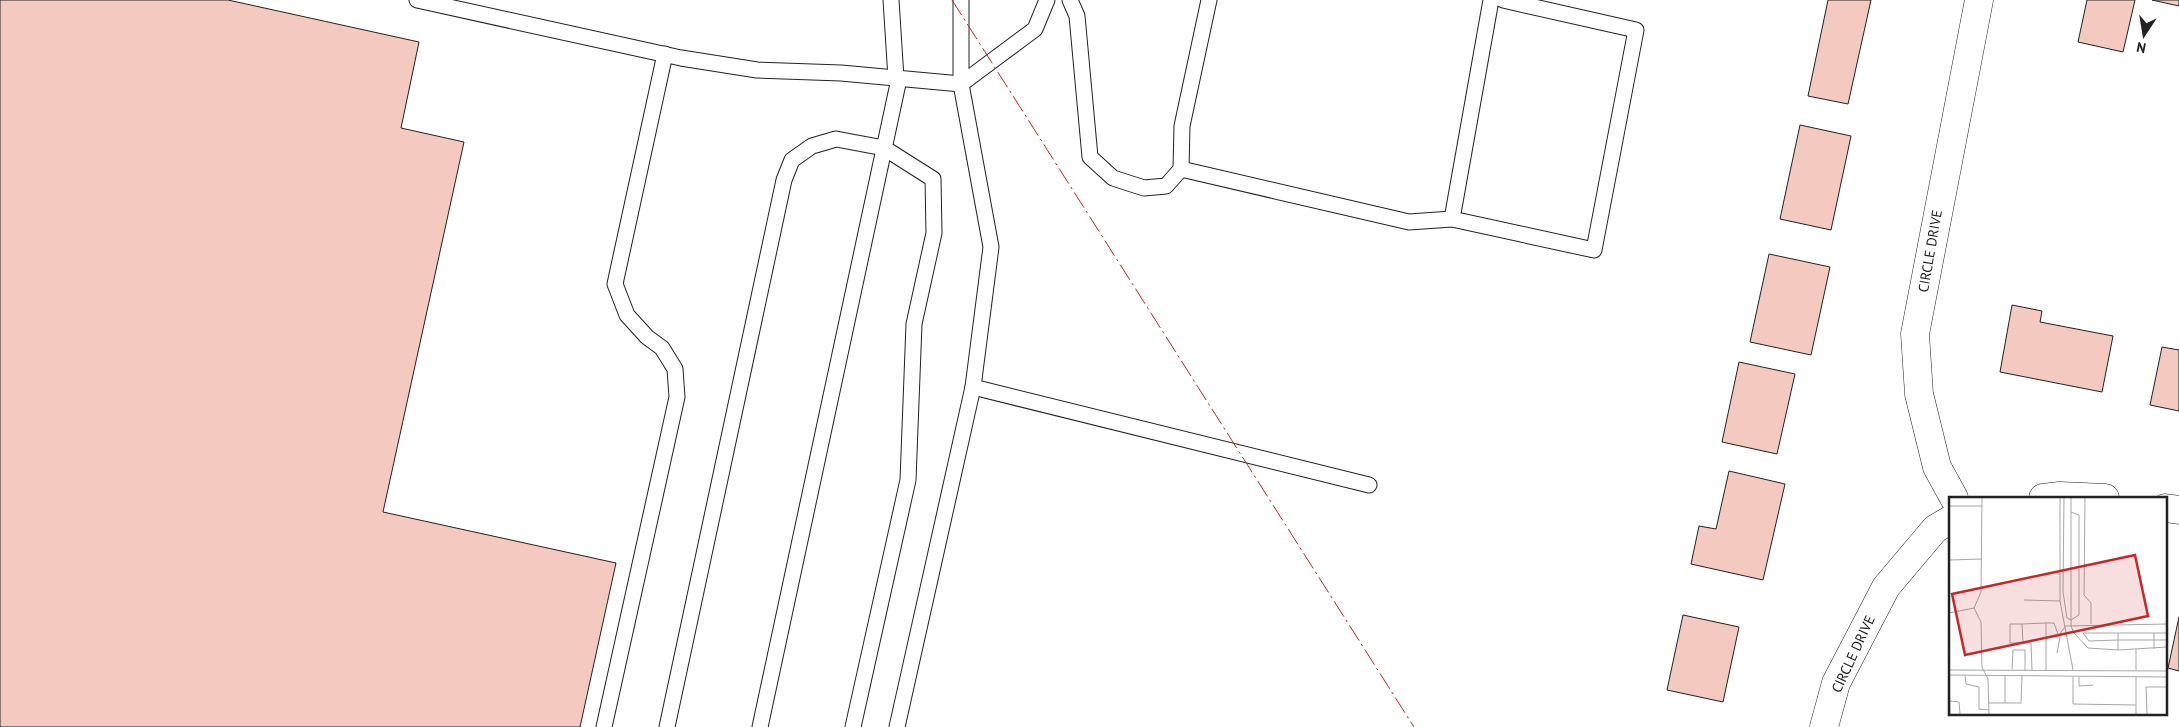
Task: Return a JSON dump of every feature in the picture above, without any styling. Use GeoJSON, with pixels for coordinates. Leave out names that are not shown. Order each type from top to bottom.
{"type":"FeatureCollection","features":[{"type":"Feature","properties":{"kind":"street","name":"CIRCLE DRIVE"},"geometry":{"type":"LineString","coordinates":[[1953,497],[1937,467],[1918,394],[1915,334],[1979,0]]}},
{"type":"Feature","properties":{"kind":"street"},"geometry":{"type":"LineString","coordinates":[[2052,497],[2082,497]]}},
{"type":"Feature","properties":{"kind":"street"},"geometry":{"type":"LineString","coordinates":[[2166,508],[2179,510]]}},
{"type":"Feature","properties":{"kind":"street","name":"CIRCLE DRIVE"},"geometry":{"type":"LineString","coordinates":[[1824,727],[1836,682],[1886,587],[1935,529],[1949,521]]}},
{"type":"Feature","properties":{"kind":"lane"},"geometry":{"type":"LineString","coordinates":[[417,0],[665,54],[757,70],[961,84],[1035,29],[1047,0]]}},
{"type":"Feature","properties":{"kind":"lane"},"geometry":{"type":"LineString","coordinates":[[760,727],[884,148],[897,79],[891,0]]}},
{"type":"Feature","properties":{"kind":"lane"},"geometry":{"type":"LineString","coordinates":[[897,727],[973,387],[991,247],[961,84],[961,0]]}},
{"type":"Feature","properties":{"kind":"lane"},"geometry":{"type":"LineString","coordinates":[[1070,0],[1077,16],[1090,157],[1113,178],[1144,188],[1166,186],[1181,168],[1182,126],[1209,0]]}},
{"type":"Feature","properties":{"kind":"lane"},"geometry":{"type":"LineString","coordinates":[[1452,219],[1491,0]]}},
{"type":"Feature","properties":{"kind":"lane"},"geometry":{"type":"LineString","coordinates":[[1181,168],[1409,222],[1452,219],[1594,250],[1636,30],[1503,0]]}},
{"type":"Feature","properties":{"kind":"lane"},"geometry":{"type":"LineString","coordinates":[[604,727],[677,397],[675,369],[662,348],[647,337],[627,315],[615,284],[665,54]]}},
{"type":"Feature","properties":{"kind":"lane"},"geometry":{"type":"LineString","coordinates":[[667,727],[784,180],[792,160],[812,146],[836,139],[884,148],[933,180],[934,233],[914,324],[908,480],[853,727]]}},
{"type":"Feature","properties":{"kind":"lane"},"geometry":{"type":"LineString","coordinates":[[973,387],[1369,485]]}},
{"type":"Feature","properties":{"kind":"building"},"geometry":{"type":"Polygon","coordinates":[[[0,0],[228,0],[419,42],[401,128],[464,142],[383,512],[616,563],[580,727],[0,727],[0,0]]]}},
{"type":"Feature","properties":{"kind":"building"},"geometry":{"type":"Polygon","coordinates":[[[1828,0],[1871,0],[1848,104],[1808,96],[1828,0]]]}},
{"type":"Feature","properties":{"kind":"building"},"geometry":{"type":"Polygon","coordinates":[[[2087,0],[2135,0],[2123,52],[2078,42],[2087,0]]]}},
{"type":"Feature","properties":{"kind":"building"},"geometry":{"type":"Polygon","coordinates":[[[2152,0],[2179,0],[2179,6],[2152,0]]]}},
{"type":"Feature","properties":{"kind":"building"},"geometry":{"type":"Polygon","coordinates":[[[1800,125],[1851,136],[1831,230],[1780,219],[1800,125]]]}},
{"type":"Feature","properties":{"kind":"building"},"geometry":{"type":"Polygon","coordinates":[[[1769,254],[1830,267],[1811,355],[1750,342],[1769,254]]]}},
{"type":"Feature","properties":{"kind":"building"},"geometry":{"type":"Polygon","coordinates":[[[2012,305],[2042,311],[2040,322],[2113,336],[2102,392],[2000,372],[2012,305]]]}},
{"type":"Feature","properties":{"kind":"building"},"geometry":{"type":"Polygon","coordinates":[[[2162,347],[2179,350],[2179,411],[2150,405],[2162,347]]]}},
{"type":"Feature","properties":{"kind":"building"},"geometry":{"type":"Polygon","coordinates":[[[1739,362],[1795,374],[1777,454],[1722,442],[1739,362]]]}},
{"type":"Feature","properties":{"kind":"building"},"geometry":{"type":"Polygon","coordinates":[[[1729,471],[1785,484],[1763,580],[1691,564],[1699,526],[1716,529],[1729,471]]]}},
{"type":"Feature","properties":{"kind":"building"},"geometry":{"type":"Polygon","coordinates":[[[1683,615],[1739,627],[1723,702],[1667,690],[1683,615]]]}},
{"type":"Feature","properties":{"kind":"building"},"geometry":{"type":"Polygon","coordinates":[[[2179,617],[2179,671],[2168,668],[2179,617]]]}},
{"type":"Feature","properties":{"kind":"power"},"geometry":{"type":"LineString","coordinates":[[952,0],[1414,727]]}}]}
